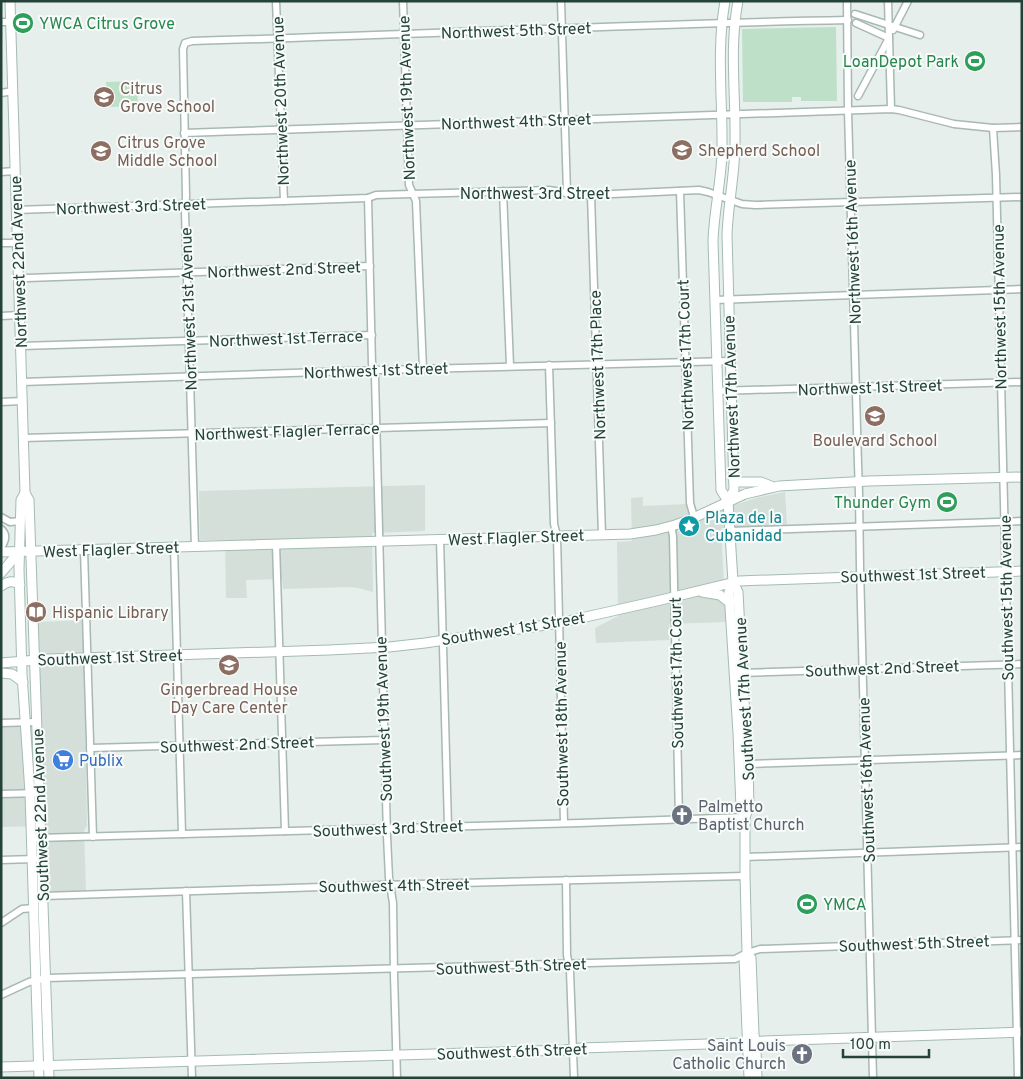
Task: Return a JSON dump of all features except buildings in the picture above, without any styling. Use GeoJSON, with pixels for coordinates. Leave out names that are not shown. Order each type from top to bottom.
{"type":"FeatureCollection","features":[{"type":"Feature","properties":{"kind":"main road","name":"Northwest 22nd Avenue"},"geometry":{"type":"LineString","coordinates":[[10,1],[6,22],[13,91],[25,493],[29,500],[31,552]]}},
{"type":"Feature","properties":{"kind":"main road","name":"Northwest 17th Avenue"},"geometry":{"type":"LineString","coordinates":[[725,1],[720,52],[722,154],[713,241],[721,490],[728,501],[734,490],[727,235],[734,161],[733,57],[738,1]]}},
{"type":"Feature","properties":{"kind":"main road","name":"West Flagler Street"},"geometry":{"type":"LineString","coordinates":[[1,552],[641,533],[671,526],[745,494],[772,486],[1022,477]]}},
{"type":"Feature","properties":{"kind":"main road"},"geometry":{"type":"LineString","coordinates":[[733,478],[740,482],[761,482],[772,486]]}},
{"type":"Feature","properties":{"kind":"main road","name":"Northwest 22nd Avenue"},"geometry":{"type":"LineString","coordinates":[[20,552],[21,500],[25,493]]}},
{"type":"Feature","properties":{"kind":"main road","name":"Southwest 17th Avenue"},"geometry":{"type":"LineString","coordinates":[[728,501],[733,582],[729,592],[748,764],[749,807],[745,817],[747,953],[744,958],[751,1042],[757,1078]]}},
{"type":"Feature","properties":{"kind":"main road"},"geometry":{"type":"LineString","coordinates":[[1,573],[20,552]]}},
{"type":"Feature","properties":{"kind":"main road","name":"Southwest 22nd Avenue"},"geometry":{"type":"LineString","coordinates":[[20,552],[22,661],[26,722],[42,838],[44,896],[39,1078]]}},
{"type":"Feature","properties":{"kind":"main road","name":"Southwest 22nd Avenue"},"geometry":{"type":"LineString","coordinates":[[31,552],[36,722],[32,859],[34,908],[49,1078]]}},
{"type":"Feature","properties":{"kind":"main road","name":"Southwest 1st Street"},"geometry":{"type":"LineString","coordinates":[[1,663],[35,660],[381,647],[444,640],[558,623],[743,580],[1022,571]]}},
{"type":"Feature","properties":{"kind":"main road"},"geometry":{"type":"LineString","coordinates":[[1,586],[10,581],[20,585]]}},
{"type":"Feature","properties":{"kind":"main road","name":"Southwest 17th Avenue"},"geometry":{"type":"LineString","coordinates":[[733,582],[738,592],[741,808],[745,817]]}},
{"type":"Feature","properties":{"kind":"main road"},"geometry":{"type":"LineString","coordinates":[[697,591],[720,595],[730,602]]}},
{"type":"Feature","properties":{"kind":"main road"},"geometry":{"type":"LineString","coordinates":[[1,673],[12,674],[23,682]]}},
{"type":"Feature","properties":{"kind":"main road"},"geometry":{"type":"LineString","coordinates":[[740,754],[744,762],[748,764]]}},
{"type":"Feature","properties":{"kind":"main road","name":"Southwest 6th Street"},"geometry":{"type":"LineString","coordinates":[[1,1067],[564,1050],[1019,1032]]}},
{"type":"Feature","properties":{"kind":"main road","name":"Southwest 17th Avenue"},"geometry":{"type":"LineString","coordinates":[[749,1078],[751,1042]]}},
{"type":"Feature","properties":{"kind":"street","name":"Northwest 20th Avenue"},"geometry":{"type":"LineString","coordinates":[[276,1],[284,201]]}},
{"type":"Feature","properties":{"kind":"street","name":"Northwest 19th Avenue"},"geometry":{"type":"LineString","coordinates":[[403,1],[409,188],[416,201],[423,369]]}},
{"type":"Feature","properties":{"kind":"street"},"geometry":{"type":"LineString","coordinates":[[561,1],[567,193]]}},
{"type":"Feature","properties":{"kind":"street","name":"Northwest 16th Avenue"},"geometry":{"type":"LineString","coordinates":[[847,1],[848,111],[858,482]]}},
{"type":"Feature","properties":{"kind":"street"},"geometry":{"type":"LineString","coordinates":[[888,1],[892,25]]}},
{"type":"Feature","properties":{"kind":"street"},"geometry":{"type":"LineString","coordinates":[[858,96],[889,38],[892,25],[908,1]]}},
{"type":"Feature","properties":{"kind":"street"},"geometry":{"type":"LineString","coordinates":[[855,14],[920,34]]}},
{"type":"Feature","properties":{"kind":"street","name":"Northwest 5th Street"},"geometry":{"type":"LineString","coordinates":[[185,43],[192,41],[404,33],[722,22],[848,20]]}},
{"type":"Feature","properties":{"kind":"street"},"geometry":{"type":"LineString","coordinates":[[856,23],[889,38]]}},
{"type":"Feature","properties":{"kind":"street"},"geometry":{"type":"LineString","coordinates":[[889,38],[891,110]]}},
{"type":"Feature","properties":{"kind":"street","name":"Northwest 21st Avenue"},"geometry":{"type":"LineString","coordinates":[[185,43],[182,50],[195,546]]}},
{"type":"Feature","properties":{"kind":"street"},"geometry":{"type":"LineString","coordinates":[[1,93],[13,91]]}},
{"type":"Feature","properties":{"kind":"street","name":"Northwest 4th Street"},"geometry":{"type":"LineString","coordinates":[[184,133],[891,110],[908,112],[940,121],[993,128],[1022,127]]}},
{"type":"Feature","properties":{"kind":"street","name":"Northwest 15th Avenue"},"geometry":{"type":"LineString","coordinates":[[993,128],[1003,477]]}},
{"type":"Feature","properties":{"kind":"street"},"geometry":{"type":"LineString","coordinates":[[1,172],[15,171]]}},
{"type":"Feature","properties":{"kind":"street","name":"Northwest 3rd Street"},"geometry":{"type":"LineString","coordinates":[[16,210],[549,190],[578,195],[705,191],[742,204],[755,205],[1022,197]]}},
{"type":"Feature","properties":{"kind":"street"},"geometry":{"type":"LineString","coordinates":[[503,191],[510,366]]}},
{"type":"Feature","properties":{"kind":"street","name":"Northwest 17th Court"},"geometry":{"type":"LineString","coordinates":[[680,191],[690,503],[694,517]]}},
{"type":"Feature","properties":{"kind":"street","name":"Northwest 17th Place"},"geometry":{"type":"LineString","coordinates":[[592,195],[602,535]]}},
{"type":"Feature","properties":{"kind":"street"},"geometry":{"type":"LineString","coordinates":[[368,198],[379,541]]}},
{"type":"Feature","properties":{"kind":"street"},"geometry":{"type":"LineString","coordinates":[[1,243],[18,243]]}},
{"type":"Feature","properties":{"kind":"street","name":"Northwest 2nd Street"},"geometry":{"type":"LineString","coordinates":[[19,277],[370,266]]}},
{"type":"Feature","properties":{"kind":"street"},"geometry":{"type":"LineString","coordinates":[[715,300],[1022,289]]}},
{"type":"Feature","properties":{"kind":"street"},"geometry":{"type":"LineString","coordinates":[[1,316],[20,315]]}},
{"type":"Feature","properties":{"kind":"street","name":"Northwest 1st Terrace"},"geometry":{"type":"LineString","coordinates":[[21,346],[372,335]]}},
{"type":"Feature","properties":{"kind":"street","name":"Northwest 1st Street"},"geometry":{"type":"LineString","coordinates":[[22,382],[374,370],[730,361]]}},
{"type":"Feature","properties":{"kind":"street","name":"Southwest 18th Avenue"},"geometry":{"type":"LineString","coordinates":[[549,365],[554,524],[557,536],[564,823]]}},
{"type":"Feature","properties":{"kind":"street","name":"Northwest 1st Street"},"geometry":{"type":"LineString","coordinates":[[717,391],[1022,382]]}},
{"type":"Feature","properties":{"kind":"street"},"geometry":{"type":"LineString","coordinates":[[1,402],[22,401]]}},
{"type":"Feature","properties":{"kind":"street","name":"Northwest Flagler Terrace"},"geometry":{"type":"LineString","coordinates":[[23,438],[551,423]]}},
{"type":"Feature","properties":{"kind":"street","name":"Southwest 15th Avenue"},"geometry":{"type":"LineString","coordinates":[[1003,477],[1014,940],[1019,1032],[1018,1078]]}},
{"type":"Feature","properties":{"kind":"street","name":"Southwest 16th Avenue"},"geometry":{"type":"LineString","coordinates":[[858,482],[873,1078]]}},
{"type":"Feature","properties":{"kind":"street"},"geometry":{"type":"LineString","coordinates":[[1,517],[10,522],[21,521]]}},
{"type":"Feature","properties":{"kind":"street"},"geometry":{"type":"LineString","coordinates":[[731,530],[1022,520]]}},
{"type":"Feature","properties":{"kind":"street","name":"Southwest 17th Court"},"geometry":{"type":"LineString","coordinates":[[671,526],[673,536],[679,820]]}},
{"type":"Feature","properties":{"kind":"street"},"geometry":{"type":"LineString","coordinates":[[1,529],[6,536],[1,548]]}},
{"type":"Feature","properties":{"kind":"street"},"geometry":{"type":"LineString","coordinates":[[440,539],[448,826]]}},
{"type":"Feature","properties":{"kind":"street","name":"Southwest 19th Avenue"},"geometry":{"type":"LineString","coordinates":[[379,541],[386,828],[393,903],[397,1078]]}},
{"type":"Feature","properties":{"kind":"street"},"geometry":{"type":"LineString","coordinates":[[276,544],[285,831]]}},
{"type":"Feature","properties":{"kind":"street"},"geometry":{"type":"LineString","coordinates":[[174,548],[182,834]]}},
{"type":"Feature","properties":{"kind":"street"},"geometry":{"type":"LineString","coordinates":[[84,550],[93,837]]}},
{"type":"Feature","properties":{"kind":"street","name":"Southwest 2nd Street"},"geometry":{"type":"LineString","coordinates":[[739,676],[863,669],[1022,664]]}},
{"type":"Feature","properties":{"kind":"street"},"geometry":{"type":"LineString","coordinates":[[1,723],[36,722]]}},
{"type":"Feature","properties":{"kind":"street","name":"Southwest 2nd Street"},"geometry":{"type":"LineString","coordinates":[[90,748],[384,740]]}},
{"type":"Feature","properties":{"kind":"street"},"geometry":{"type":"LineString","coordinates":[[748,764],[1022,755]]}},
{"type":"Feature","properties":{"kind":"street"},"geometry":{"type":"LineString","coordinates":[[1,794],[35,793]]}},
{"type":"Feature","properties":{"kind":"street","name":"Southwest 3rd Street"},"geometry":{"type":"LineString","coordinates":[[32,838],[745,817]]}},
{"type":"Feature","properties":{"kind":"street"},"geometry":{"type":"LineString","coordinates":[[745,857],[1022,847]]}},
{"type":"Feature","properties":{"kind":"street"},"geometry":{"type":"LineString","coordinates":[[1,860],[42,859]]}},
{"type":"Feature","properties":{"kind":"street","name":"Southwest 4th Street"},"geometry":{"type":"LineString","coordinates":[[44,896],[745,876]]}},
{"type":"Feature","properties":{"kind":"street"},"geometry":{"type":"LineString","coordinates":[[566,880],[574,1078]]}},
{"type":"Feature","properties":{"kind":"street"},"geometry":{"type":"LineString","coordinates":[[186,891],[192,1078]]}},
{"type":"Feature","properties":{"kind":"street"},"geometry":{"type":"LineString","coordinates":[[1,923],[22,909],[34,908]]}},
{"type":"Feature","properties":{"kind":"street","name":"Southwest 5th Street"},"geometry":{"type":"LineString","coordinates":[[1,995],[41,979],[735,959],[760,949],[1022,940]]}},
{"type":"Feature","properties":{"kind":"shaded area"},"geometry":{"type":"Polygon","coordinates":[[[425,485],[425,531],[372,533],[373,592],[350,587],[283,589],[282,579],[246,580],[247,598],[226,598],[225,540],[200,540],[199,491],[425,485]]]}},
{"type":"Feature","properties":{"kind":"shaded area"},"geometry":{"type":"Polygon","coordinates":[[[785,492],[787,525],[721,528],[726,622],[669,624],[669,640],[596,643],[595,628],[618,616],[617,542],[632,541],[631,498],[643,497],[643,506],[686,504],[691,522],[756,498],[785,492]]]}},
{"type":"Feature","properties":{"kind":"shaded area"},"geometry":{"type":"Polygon","coordinates":[[[83,620],[87,826],[84,830],[86,892],[59,893],[51,891],[46,886],[44,826],[1,827],[1,726],[40,725],[37,622],[83,620]]]}},
{"type":"Feature","properties":{"kind":"green space"},"geometry":{"type":"Polygon","coordinates":[[[836,27],[837,101],[801,101],[801,97],[792,97],[792,102],[743,102],[742,29],[836,27]]]}},
{"type":"Feature","properties":{"kind":"green space"},"geometry":{"type":"Polygon","coordinates":[[[137,81],[138,106],[107,107],[106,82],[137,81]]]}},
{"type":"Feature","properties":{"kind":"place","name":"YWCA Citrus Grove"},"geometry":{"type":"Point","coordinates":[23,23]}},
{"type":"Feature","properties":{"kind":"place","name":"LoanDepot Park"},"geometry":{"type":"Point","coordinates":[975,61]}},
{"type":"Feature","properties":{"kind":"place","name":"Citrus Grove School"},"geometry":{"type":"Point","coordinates":[104,97]}},
{"type":"Feature","properties":{"kind":"place","name":"Shepherd School"},"geometry":{"type":"Point","coordinates":[682,150]}},
{"type":"Feature","properties":{"kind":"place","name":"Citrus Grove Middle School"},"geometry":{"type":"Point","coordinates":[101,151]}},
{"type":"Feature","properties":{"kind":"place","name":"Boulevard School"},"geometry":{"type":"Point","coordinates":[875,416]}},
{"type":"Feature","properties":{"kind":"place","name":"Thunder Gym"},"geometry":{"type":"Point","coordinates":[947,502]}},
{"type":"Feature","properties":{"kind":"place","name":"Plaza de la Cubanidad"},"geometry":{"type":"Point","coordinates":[689,526]}},
{"type":"Feature","properties":{"kind":"place","name":"Hispanic Library"},"geometry":{"type":"Point","coordinates":[36,612]}},
{"type":"Feature","properties":{"kind":"place","name":"Gingerbread House Day Care Center"},"geometry":{"type":"Point","coordinates":[229,665]}},
{"type":"Feature","properties":{"kind":"place","name":"Publix"},"geometry":{"type":"Point","coordinates":[63,760]}},
{"type":"Feature","properties":{"kind":"place","name":"Palmetto Baptist Church"},"geometry":{"type":"Point","coordinates":[682,815]}},
{"type":"Feature","properties":{"kind":"place","name":"YMCA"},"geometry":{"type":"Point","coordinates":[807,904]}},
{"type":"Feature","properties":{"kind":"place","name":"Saint Louis Catholic Church"},"geometry":{"type":"Point","coordinates":[802,1054]}}]}
